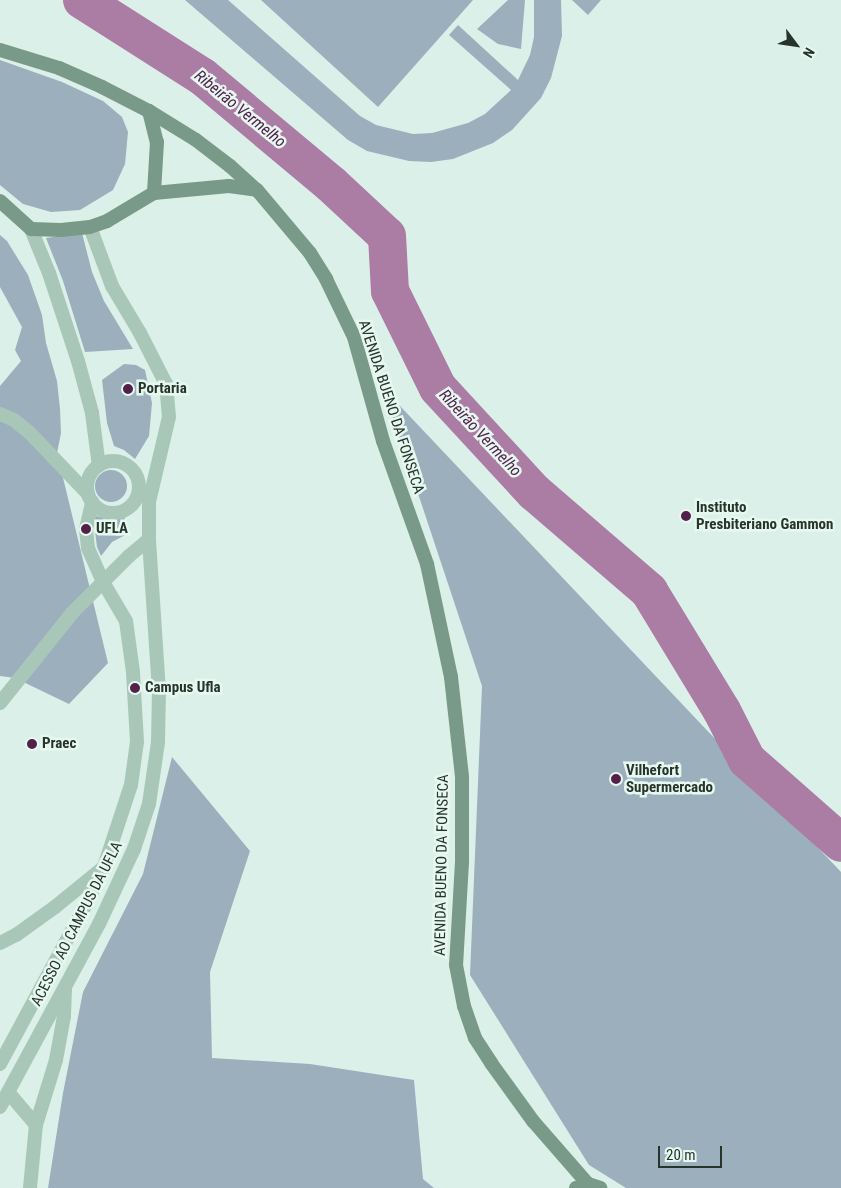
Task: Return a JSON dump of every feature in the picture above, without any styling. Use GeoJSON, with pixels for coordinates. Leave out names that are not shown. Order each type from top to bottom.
{"type":"FeatureCollection","features":[{"type":"Feature","properties":{"kind":"main road","name":"AVENIDA BUENO DA FONSECA"},"geometry":{"type":"LineString","coordinates":[[0,50],[59,68],[102,86],[149,111],[196,140],[230,166],[256,190],[310,253],[326,279],[354,337],[383,441],[427,564],[451,677],[462,777],[462,862],[456,965],[464,1006],[476,1038],[491,1063],[533,1121],[588,1187]]}},
{"type":"Feature","properties":{"kind":"main road"},"geometry":{"type":"LineString","coordinates":[[149,111],[157,142],[154,193]]}},
{"type":"Feature","properties":{"kind":"main road"},"geometry":{"type":"LineString","coordinates":[[0,201],[31,229],[61,230],[90,227],[107,221],[154,193],[229,186],[256,190]]}},
{"type":"Feature","properties":{"kind":"street","name":"ACESSO AO CAMPUS DA UFLA"},"geometry":{"type":"LineString","coordinates":[[0,1107],[65,988],[134,849],[149,804],[158,742],[158,691],[149,539],[144,499],[169,417],[166,384],[140,333],[112,286],[90,227]]}},
{"type":"Feature","properties":{"kind":"street"},"geometry":{"type":"LineString","coordinates":[[31,229],[49,273],[78,361],[92,414],[99,466]]}},
{"type":"Feature","properties":{"kind":"street"},"geometry":{"type":"LineString","coordinates":[[0,414],[29,432],[99,509],[108,513],[118,513],[144,499],[134,471],[124,463],[111,461],[99,466],[92,473],[88,484],[90,498]]}},
{"type":"Feature","properties":{"kind":"street","name":"ACESSO AO CAMPUS DA UFLA"},"geometry":{"type":"LineString","coordinates":[[0,1064],[82,912],[104,867],[131,785],[137,742],[133,672],[126,621],[103,582],[88,548],[86,529],[90,498]]}},
{"type":"Feature","properties":{"kind":"street"},"geometry":{"type":"LineString","coordinates":[[0,703],[72,613],[149,539]]}},
{"type":"Feature","properties":{"kind":"street"},"geometry":{"type":"LineString","coordinates":[[0,943],[16,935],[55,907],[104,867]]}},
{"type":"Feature","properties":{"kind":"street"},"geometry":{"type":"LineString","coordinates":[[30,1188],[36,1125],[56,1060],[64,1016],[65,988]]}},
{"type":"Feature","properties":{"kind":"street"},"geometry":{"type":"LineString","coordinates":[[8,1092],[36,1125]]}},
{"type":"Feature","properties":{"kind":"shaded area"},"geometry":{"type":"Polygon","coordinates":[[[185,0],[228,0],[360,116],[376,125],[413,134],[432,133],[468,123],[485,114],[511,90],[449,35],[458,25],[518,80],[530,55],[534,37],[534,0],[561,0],[562,36],[551,78],[541,98],[512,130],[493,143],[453,159],[431,162],[409,161],[367,151],[348,140],[185,0]]]}},
{"type":"Feature","properties":{"kind":"shaded area"},"geometry":{"type":"Polygon","coordinates":[[[261,0],[473,0],[378,107],[261,0]]]}},
{"type":"Feature","properties":{"kind":"shaded area"},"geometry":{"type":"Polygon","coordinates":[[[508,0],[525,0],[521,49],[498,44],[477,29],[508,0]]]}},
{"type":"Feature","properties":{"kind":"shaded area"},"geometry":{"type":"Polygon","coordinates":[[[572,0],[601,0],[588,15],[572,0]]]}},
{"type":"Feature","properties":{"kind":"shaded area"},"geometry":{"type":"Polygon","coordinates":[[[0,60],[62,82],[103,101],[122,117],[128,132],[125,164],[113,190],[80,210],[51,212],[23,204],[0,185],[0,60]]]}},
{"type":"Feature","properties":{"kind":"shaded area"},"geometry":{"type":"Polygon","coordinates":[[[82,233],[92,272],[104,301],[133,349],[85,352],[63,281],[46,238],[82,233]]]}},
{"type":"Feature","properties":{"kind":"shaded area"},"geometry":{"type":"Polygon","coordinates":[[[0,235],[7,241],[28,275],[42,315],[46,343],[57,381],[61,433],[57,453],[108,663],[69,704],[15,678],[0,676],[0,386],[21,361],[15,350],[22,327],[0,287],[0,235]]]}},
{"type":"Feature","properties":{"kind":"shaded area"},"geometry":{"type":"Polygon","coordinates":[[[124,364],[136,365],[145,370],[152,403],[149,436],[135,459],[124,450],[114,446],[107,423],[102,380],[124,364]]]}},
{"type":"Feature","properties":{"kind":"shaded area","name":"Vilhefort Supermercado"},"geometry":{"type":"Polygon","coordinates":[[[383,388],[841,872],[841,1188],[626,1188],[589,1165],[470,975],[482,686],[383,388]]]}},
{"type":"Feature","properties":{"kind":"shaded area"},"geometry":{"type":"Polygon","coordinates":[[[111,470],[117,471],[122,475],[126,480],[126,492],[122,497],[117,501],[111,502],[105,501],[100,497],[96,492],[95,486],[96,480],[100,475],[105,471],[111,470]]]}},
{"type":"Feature","properties":{"kind":"shaded area"},"geometry":{"type":"Polygon","coordinates":[[[123,514],[129,533],[112,542],[101,556],[97,547],[93,515],[109,520],[123,514]]]}},
{"type":"Feature","properties":{"kind":"shaded area"},"geometry":{"type":"Polygon","coordinates":[[[172,757],[250,851],[210,972],[212,1058],[310,1064],[414,1080],[423,1179],[434,1188],[48,1188],[63,1093],[83,992],[143,874],[172,757]]]}},
{"type":"Feature","properties":{"kind":"waterway","name":"Ribeirão Vermelho"},"geometry":{"type":"LineString","coordinates":[[82,0],[203,77],[331,184],[387,236],[390,291],[438,388],[534,492],[649,591],[722,711],[747,760],[841,843]]}},
{"type":"Feature","properties":{"kind":"place","name":"Portaria"},"geometry":{"type":"Point","coordinates":[128,389]}},
{"type":"Feature","properties":{"kind":"place","name":"Instituto Presbiteriano Gammon"},"geometry":{"type":"Point","coordinates":[686,516]}},
{"type":"Feature","properties":{"kind":"place","name":"UFLA"},"geometry":{"type":"Point","coordinates":[86,529]}},
{"type":"Feature","properties":{"kind":"place","name":"Campus Ufla"},"geometry":{"type":"Point","coordinates":[135,688]}},
{"type":"Feature","properties":{"kind":"place","name":"Praec"},"geometry":{"type":"Point","coordinates":[32,744]}},
{"type":"Feature","properties":{"kind":"place","name":"Vilhefort Supermercado"},"geometry":{"type":"Point","coordinates":[616,779]}}]}
